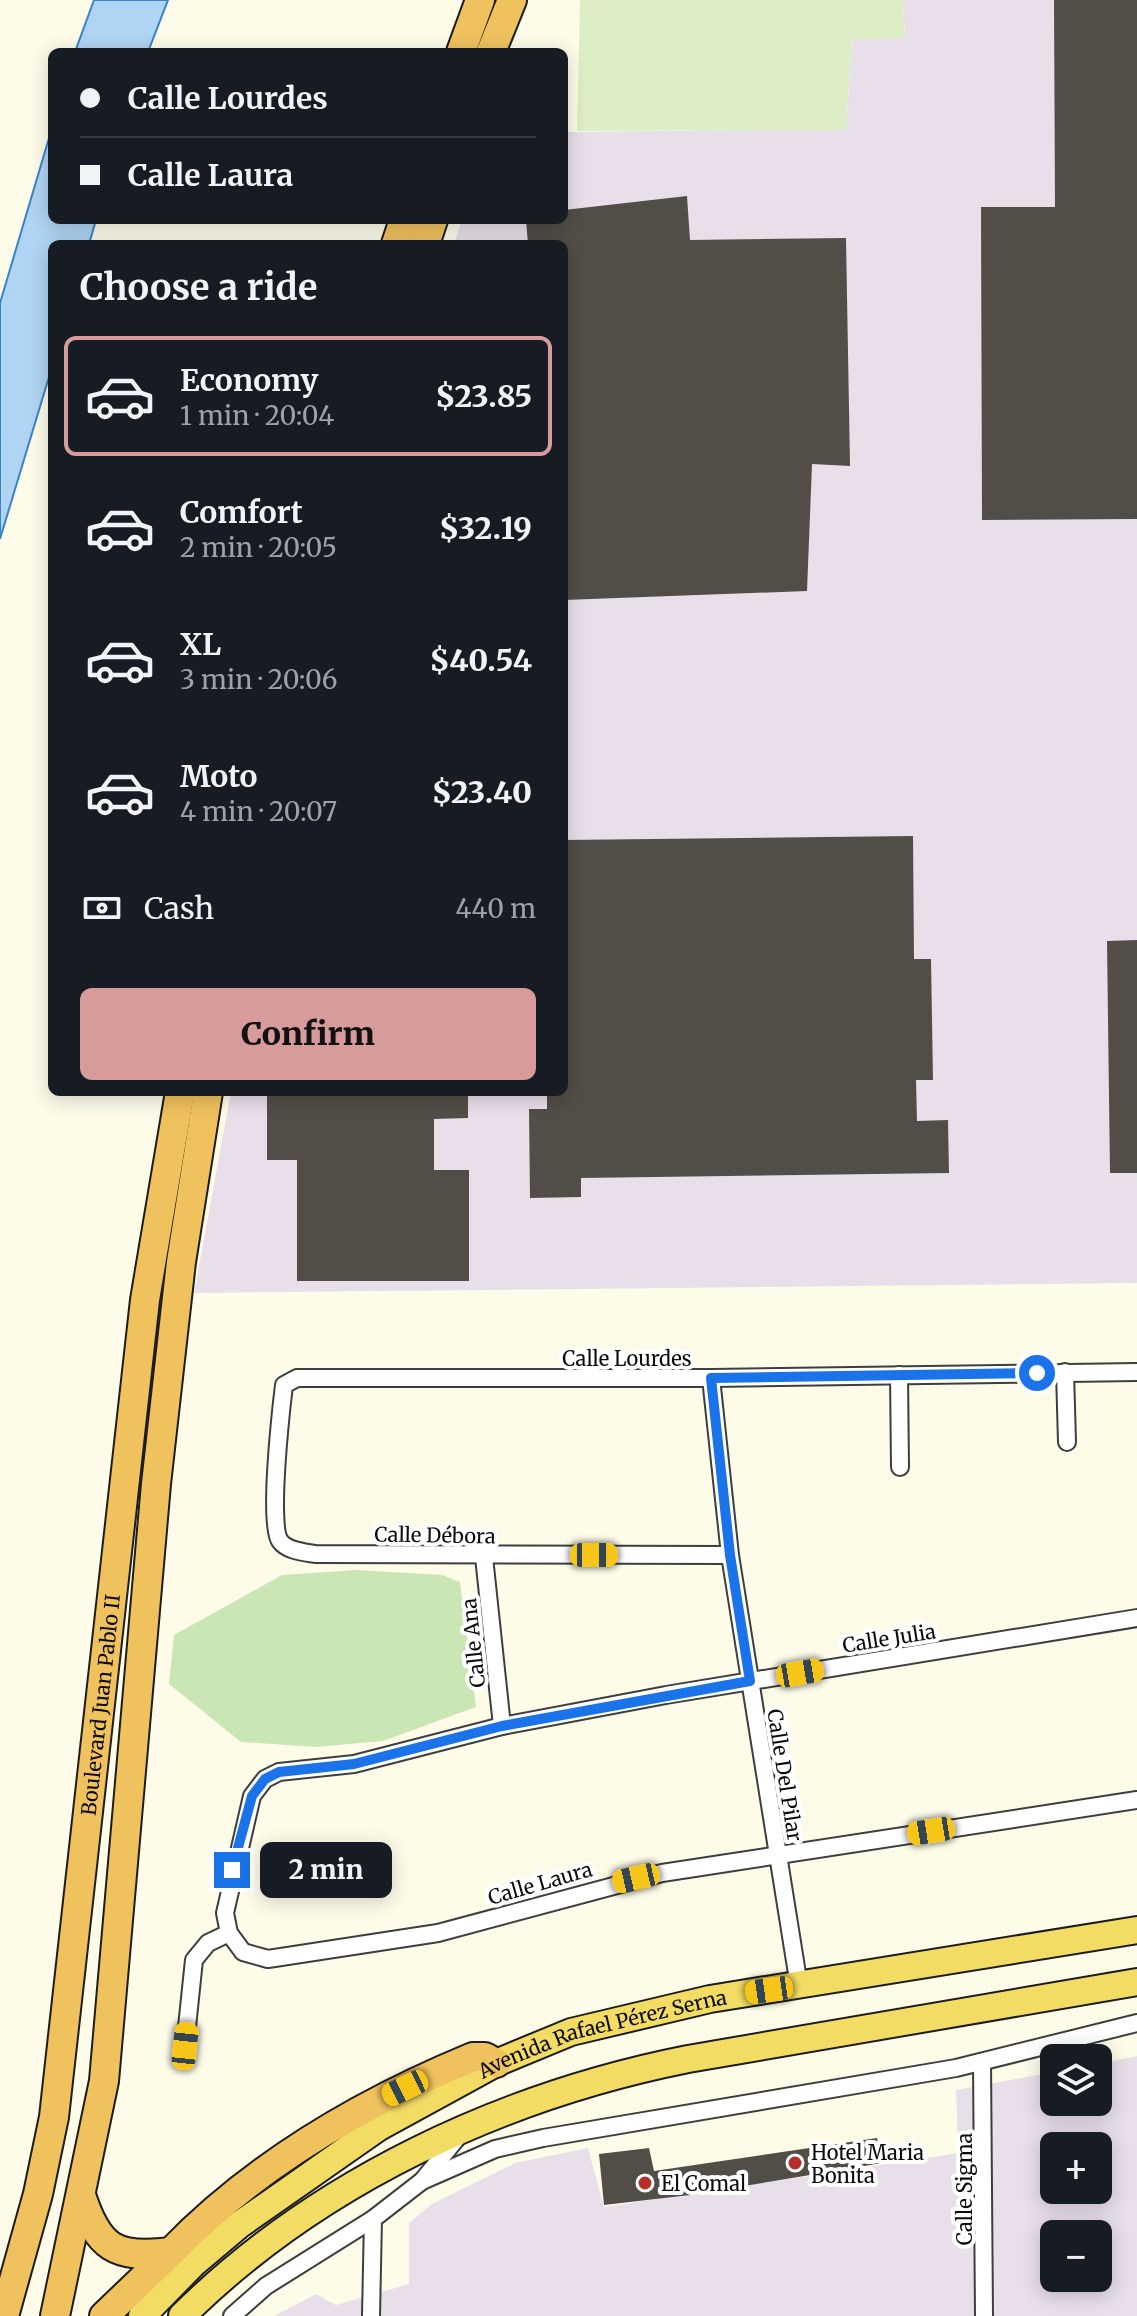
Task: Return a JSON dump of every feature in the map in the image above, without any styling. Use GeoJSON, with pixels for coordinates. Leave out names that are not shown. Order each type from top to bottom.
{"type":"FeatureCollection","features":[{"type":"Feature","properties":{"kind":"highway"},"geometry":{"type":"LineString","coordinates":[[462,48],[480,0]]}},
{"type":"Feature","properties":{"kind":"highway"},"geometry":{"type":"LineString","coordinates":[[493,48],[512,0]]}},
{"type":"Feature","properties":{"kind":"highway","name":"Boulevard Juan Pablo II"},"geometry":{"type":"LineString","coordinates":[[4,2316],[38,2194],[54,2117],[143,1315],[179,1096]]}},
{"type":"Feature","properties":{"kind":"highway","name":"Boulevard Juan Pablo II"},"geometry":{"type":"LineString","coordinates":[[55,2316],[107,2056],[157,1470],[181,1262],[207,1096]]}},
{"type":"Feature","properties":{"kind":"highway"},"geometry":{"type":"LineString","coordinates":[[104,2316],[225,2201],[265,2171],[380,2100],[473,2057],[485,2057],[496,2063]]}},
{"type":"Feature","properties":{"kind":"highway"},"geometry":{"type":"LineString","coordinates":[[80,2192],[93,2230],[108,2246],[131,2255],[171,2252]]}},
{"type":"Feature","properties":{"kind":"main road","name":"Avenida Rafael Pérez Serna"},"geometry":{"type":"LineString","coordinates":[[142,2316],[194,2263],[239,2225],[379,2127],[496,2063],[571,2032],[710,1999],[1137,1930]]}},
{"type":"Feature","properties":{"kind":"main road","name":"Avenida Rafael Pérez Serna"},"geometry":{"type":"LineString","coordinates":[[182,2316],[280,2232],[357,2184],[515,2107],[627,2071],[1137,1982]]}},
{"type":"Feature","properties":{"kind":"street"},"geometry":{"type":"LineString","coordinates":[[1065,1372],[1067,1442]]}},
{"type":"Feature","properties":{"kind":"street","name":"Calle Lourdes"},"geometry":{"type":"LineString","coordinates":[[283,1406],[284,1385],[297,1378],[711,1378],[1137,1372]]}},
{"type":"Feature","properties":{"kind":"street"},"geometry":{"type":"LineString","coordinates":[[899,1375],[900,1467]]}},
{"type":"Feature","properties":{"kind":"street","name":"Calle Del Pilar"},"geometry":{"type":"LineString","coordinates":[[711,1378],[730,1555],[799,1986]]}},
{"type":"Feature","properties":{"kind":"street","name":"Calle Débora"},"geometry":{"type":"LineString","coordinates":[[283,1406],[274,1517],[280,1542],[288,1548],[315,1554],[484,1557],[730,1555]]}},
{"type":"Feature","properties":{"kind":"street","name":"Calle Ana"},"geometry":{"type":"LineString","coordinates":[[484,1557],[502,1726]]}},
{"type":"Feature","properties":{"kind":"street","name":"Calle Julia"},"geometry":{"type":"LineString","coordinates":[[229,1933],[225,1913],[252,1796],[272,1775],[379,1758],[502,1726],[750,1681],[1137,1618]]}},
{"type":"Feature","properties":{"kind":"street","name":"Calle Laura"},"geometry":{"type":"LineString","coordinates":[[229,1933],[243,1952],[257,1958],[315,1953],[438,1933],[585,1890],[662,1873],[1137,1800]]}},
{"type":"Feature","properties":{"kind":"street"},"geometry":{"type":"LineString","coordinates":[[185,2046],[194,1960],[208,1943],[229,1933]]}},
{"type":"Feature","properties":{"kind":"street"},"geometry":{"type":"LineString","coordinates":[[422,2181],[495,2149],[543,2138],[982,2062],[1137,2023]]}},
{"type":"Feature","properties":{"kind":"street","name":"Calle Sigma"},"geometry":{"type":"LineString","coordinates":[[982,2062],[984,2316]]}},
{"type":"Feature","properties":{"kind":"street"},"geometry":{"type":"LineString","coordinates":[[232,2316],[266,2286],[373,2219],[422,2181],[464,2130]]}},
{"type":"Feature","properties":{"kind":"street"},"geometry":{"type":"LineString","coordinates":[[371,2316],[373,2219]]}},
{"type":"Feature","properties":{"kind":"shaded area"},"geometry":{"type":"Polygon","coordinates":[[[903,0],[1137,0],[1137,1283],[194,1293],[230,1096],[568,1096],[568,240],[455,240],[461,224],[568,224],[568,132],[846,129],[852,40],[905,38],[903,0]]]}},
{"type":"Feature","properties":{"kind":"shaded area"},"geometry":{"type":"Polygon","coordinates":[[[1137,2056],[1137,2316],[274,2316],[316,2294],[336,2305],[409,2284],[409,2223],[432,2204],[515,2163],[588,2148],[604,2207],[958,2153],[956,2090],[1040,2075],[1040,2116],[1112,2116],[1112,2061],[1137,2056]]]}},
{"type":"Feature","properties":{"kind":"green space"},"geometry":{"type":"Polygon","coordinates":[[[580,0],[903,0],[905,38],[852,40],[846,130],[577,131],[580,0]]]}},
{"type":"Feature","properties":{"kind":"green space"},"geometry":{"type":"Polygon","coordinates":[[[357,1570],[442,1575],[460,1582],[476,1707],[383,1741],[316,1747],[241,1742],[169,1684],[174,1635],[282,1575],[357,1570]]]}},
{"type":"Feature","properties":{"kind":"water"},"geometry":{"type":"Polygon","coordinates":[[[94,0],[168,0],[150,48],[76,48],[94,0]]]}},
{"type":"Feature","properties":{"kind":"water"},"geometry":{"type":"Polygon","coordinates":[[[48,141],[48,224],[95,224],[90,240],[48,240],[48,380],[0,539],[0,303],[48,141]]]}},
{"type":"Feature","properties":{"kind":"building"},"geometry":{"type":"Polygon","coordinates":[[[1054,0],[1137,0],[1137,519],[982,520],[981,207],[1055,207],[1054,0]]]}},
{"type":"Feature","properties":{"kind":"building"},"geometry":{"type":"Polygon","coordinates":[[[687,196],[690,240],[846,238],[850,466],[812,464],[807,591],[568,600],[568,240],[528,240],[526,224],[568,224],[568,210],[687,196]]]}},
{"type":"Feature","properties":{"kind":"building"},"geometry":{"type":"Polygon","coordinates":[[[913,836],[914,959],[931,959],[933,1080],[916,1080],[917,1121],[948,1120],[949,1173],[581,1178],[581,1197],[530,1198],[529,1109],[547,1109],[547,1096],[568,1096],[568,840],[913,836]]]}},
{"type":"Feature","properties":{"kind":"building"},"geometry":{"type":"Polygon","coordinates":[[[1137,940],[1137,1173],[1110,1173],[1107,941],[1137,940]]]}},
{"type":"Feature","properties":{"kind":"building"},"geometry":{"type":"Polygon","coordinates":[[[267,1096],[468,1096],[468,1118],[434,1119],[434,1170],[469,1170],[469,1281],[297,1281],[297,1160],[267,1160],[267,1096]]]}},
{"type":"Feature","properties":{"kind":"building"},"geometry":{"type":"Polygon","coordinates":[[[877,2138],[882,2163],[690,2195],[604,2205],[599,2154],[649,2148],[654,2171],[877,2138]]]}},
{"type":"Feature","properties":{"kind":"place","name":"Hotel Maria Bonita"},"geometry":{"type":"Point","coordinates":[795,2163]}},
{"type":"Feature","properties":{"kind":"place","name":"El Comal"},"geometry":{"type":"Point","coordinates":[645,2183]}},
{"type":"Feature","properties":{"kind":"route"},"geometry":{"type":"LineString","coordinates":[[232,1870],[252,1796],[265,1779],[284,1770],[354,1764],[502,1726],[750,1681],[730,1555],[711,1378],[1037,1373]]}}]}
